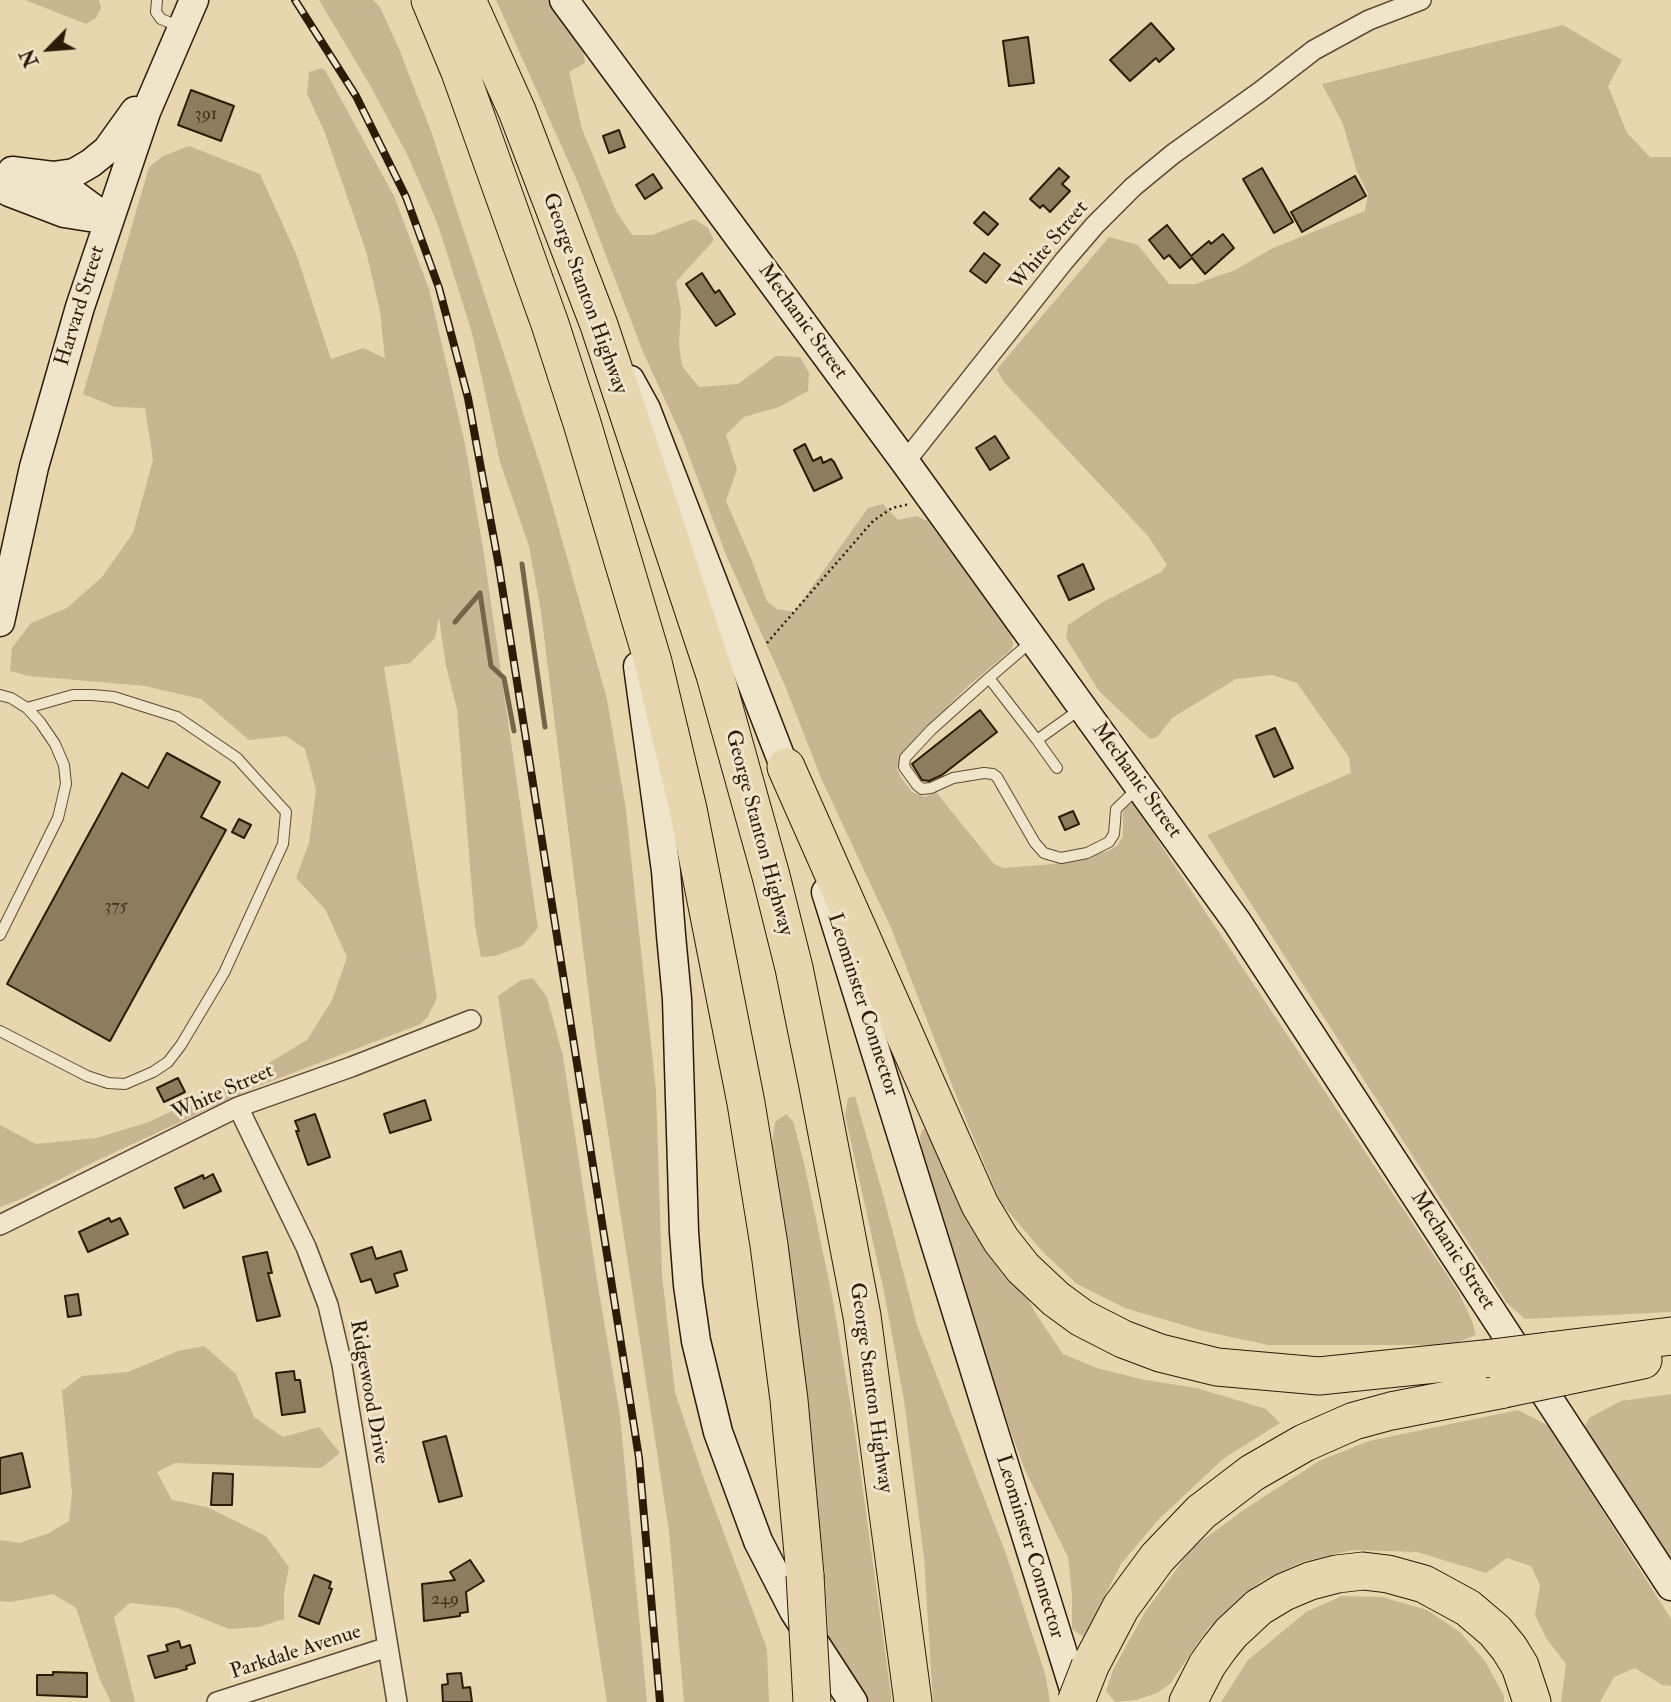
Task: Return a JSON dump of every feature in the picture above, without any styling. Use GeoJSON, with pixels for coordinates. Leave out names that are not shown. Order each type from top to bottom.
{"type":"FeatureCollection","features":[{"type":"Feature","properties":{"kind":"highway","name":"George Stanton Highway"},"geometry":{"type":"LineString","coordinates":[[430,0],[460,72],[550,324],[610,512],[653,662],[688,809],[746,1103],[769,1245],[805,1575],[812,1702]]}},
{"type":"Feature","properties":{"kind":"highway","name":"George Stanton Highway"},"geometry":{"type":"LineString","coordinates":[[467,0],[517,111],[599,326],[715,675],[794,968],[862,1317],[913,1702]]}},
{"type":"Feature","properties":{"kind":"highway"},"geometry":{"type":"LineString","coordinates":[[786,767],[981,1205],[1001,1240],[1023,1268],[1056,1299],[1096,1326],[1130,1342],[1180,1359],[1217,1367],[1319,1376],[1484,1359],[1555,1364],[1671,1354]]}},
{"type":"Feature","properties":{"kind":"highway"},"geometry":{"type":"LineString","coordinates":[[1077,1702],[1090,1666],[1121,1607],[1147,1570],[1189,1522],[1239,1482],[1304,1443],[1354,1422],[1391,1411],[1504,1389],[1555,1364],[1671,1336]]}},
{"type":"Feature","properties":{"kind":"highway"},"geometry":{"type":"LineString","coordinates":[[1188,1702],[1219,1648],[1259,1607],[1310,1581],[1337,1574],[1363,1572],[1388,1573],[1411,1579],[1437,1589],[1468,1608],[1495,1631],[1509,1648],[1520,1666],[1532,1702]]}},
{"type":"Feature","properties":{"kind":"main road","name":"Harvard Street"},"geometry":{"type":"LineString","coordinates":[[0,622],[34,467],[76,320],[163,67],[194,0]]}},
{"type":"Feature","properties":{"kind":"main road","name":"Mechanic Street"},"geometry":{"type":"LineString","coordinates":[[564,0],[905,462],[1237,922],[1671,1586]]}},
{"type":"Feature","properties":{"kind":"main road"},"geometry":{"type":"LineString","coordinates":[[109,220],[64,213],[9,192],[4,175],[64,175],[74,173],[91,163],[107,150],[120,134],[163,67]]}},
{"type":"Feature","properties":{"kind":"main road","name":"Leominster Connector"},"geometry":{"type":"LineString","coordinates":[[599,326],[646,409],[786,767],[900,1126],[1077,1702]]}},
{"type":"Feature","properties":{"kind":"main road"},"geometry":{"type":"LineString","coordinates":[[610,512],[642,692],[666,871],[677,999],[684,1231],[696,1341],[718,1432],[758,1541],[794,1611],[853,1702]]}},
{"type":"Feature","properties":{"kind":"street","name":"White Street"},"geometry":{"type":"LineString","coordinates":[[905,462],[1095,225],[1133,187],[1304,57],[1335,37],[1392,10],[1421,0]]}},
{"type":"Feature","properties":{"kind":"street","name":"White Street"},"geometry":{"type":"LineString","coordinates":[[0,1225],[238,1107],[471,1020]]}},
{"type":"Feature","properties":{"kind":"street","name":"Ridgewood Drive"},"geometry":{"type":"LineString","coordinates":[[238,1107],[306,1247],[328,1306],[342,1365],[397,1702]]}},
{"type":"Feature","properties":{"kind":"street","name":"Parkdale Avenue"},"geometry":{"type":"LineString","coordinates":[[217,1702],[388,1647]]}},
{"type":"Feature","properties":{"kind":"lane"},"geometry":{"type":"LineString","coordinates":[[157,0],[156,12],[161,19],[181,27]]}},
{"type":"Feature","properties":{"kind":"lane"},"geometry":{"type":"LineString","coordinates":[[1034,640],[931,730],[905,758],[904,767],[922,789],[967,775],[993,774],[1035,843],[1044,853],[1061,858],[1087,853],[1109,842],[1114,834],[1116,809],[1140,787]]}},
{"type":"Feature","properties":{"kind":"lane"},"geometry":{"type":"LineString","coordinates":[[989,678],[1057,768]]}},
{"type":"Feature","properties":{"kind":"lane"},"geometry":{"type":"LineString","coordinates":[[0,695],[27,708],[40,722],[55,744],[64,765],[66,784],[58,818],[0,935]]}},
{"type":"Feature","properties":{"kind":"lane"},"geometry":{"type":"LineString","coordinates":[[0,1031],[87,1076],[108,1083],[125,1084],[137,1080],[168,1062],[224,972],[283,844],[286,812],[237,758],[177,717],[114,697],[92,695],[73,695],[27,708]]}},
{"type":"Feature","properties":{"kind":"lane"},"geometry":{"type":"LineString","coordinates":[[1037,740],[1083,707]]}},
{"type":"Feature","properties":{"kind":"path"},"geometry":{"type":"LineString","coordinates":[[767,643],[881,514],[902,505],[934,503]]}},
{"type":"Feature","properties":{"kind":"shaded area"},"geometry":{"type":"Polygon","coordinates":[[[25,0],[99,0],[101,8],[96,18],[86,24],[25,0]]]}},
{"type":"Feature","properties":{"kind":"shaded area"},"geometry":{"type":"Polygon","coordinates":[[[319,0],[373,0],[380,7],[399,49],[431,131],[546,483],[607,699],[626,810],[656,1091],[662,1274],[675,1392],[767,1649],[769,1702],[684,1702],[669,1531],[597,1061],[541,612],[529,546],[500,462],[472,333],[438,225],[407,154],[319,0]]]}},
{"type":"Feature","properties":{"kind":"shaded area"},"geometry":{"type":"Polygon","coordinates":[[[496,0],[549,0],[582,43],[585,63],[569,72],[582,129],[616,211],[632,235],[652,235],[694,219],[708,228],[714,240],[676,282],[681,310],[679,345],[682,366],[699,387],[738,384],[776,356],[800,357],[809,373],[808,391],[779,407],[744,417],[726,435],[737,469],[726,501],[767,601],[777,609],[794,612],[868,508],[883,504],[898,520],[916,516],[928,521],[1011,634],[1013,643],[1012,649],[966,688],[901,755],[897,769],[900,776],[912,792],[925,797],[936,792],[994,864],[1004,868],[1054,864],[1108,851],[1117,846],[1123,836],[1123,811],[1133,803],[1459,1293],[1476,1335],[1450,1345],[1268,1345],[1203,1331],[1125,1308],[1077,1284],[1044,1253],[1001,1203],[892,930],[821,778],[786,688],[726,555],[682,437],[643,352],[579,185],[496,0]]]}},
{"type":"Feature","properties":{"kind":"shaded area"},"geometry":{"type":"Polygon","coordinates":[[[1563,25],[1622,60],[1608,86],[1627,133],[1650,157],[1671,157],[1671,1312],[1525,1319],[1507,1303],[1207,835],[1351,773],[1349,757],[1297,683],[1272,675],[1236,679],[1172,718],[1157,737],[1150,739],[1099,691],[1066,638],[1068,625],[1101,603],[1161,572],[1167,565],[1148,536],[1003,381],[997,369],[1109,237],[1138,245],[1169,284],[1195,284],[1235,270],[1273,248],[1365,211],[1368,194],[1356,169],[1343,124],[1322,84],[1563,25]]]}},
{"type":"Feature","properties":{"kind":"shaded area"},"geometry":{"type":"Polygon","coordinates":[[[321,68],[325,70],[394,196],[429,289],[465,444],[483,548],[538,928],[522,946],[495,956],[481,957],[475,925],[457,709],[446,666],[439,617],[435,638],[410,663],[384,667],[437,998],[428,1016],[421,1024],[256,1087],[0,1207],[0,1125],[36,1144],[96,1138],[149,1122],[206,1095],[264,1066],[307,1040],[332,1000],[347,957],[325,909],[296,878],[309,843],[316,790],[305,749],[286,736],[249,740],[201,699],[145,686],[29,676],[10,671],[12,648],[31,623],[67,608],[102,577],[133,533],[153,460],[145,408],[115,407],[83,394],[149,167],[163,156],[189,146],[260,174],[297,256],[331,359],[363,348],[385,358],[380,311],[366,251],[325,133],[307,94],[309,72],[321,68]]]}},
{"type":"Feature","properties":{"kind":"shaded area"},"geometry":{"type":"Polygon","coordinates":[[[533,978],[547,997],[563,1056],[620,1415],[647,1702],[607,1702],[498,996],[521,980],[533,978]]]}},
{"type":"Feature","properties":{"kind":"shaded area"},"geometry":{"type":"Polygon","coordinates":[[[855,1096],[917,1325],[1006,1554],[1046,1677],[1050,1702],[933,1702],[924,1558],[904,1400],[884,1292],[845,1115],[848,1098],[855,1096]]]}},
{"type":"Feature","properties":{"kind":"shaded area"},"geometry":{"type":"Polygon","coordinates":[[[786,1114],[793,1121],[804,1163],[832,1295],[854,1425],[892,1702],[865,1702],[829,1642],[824,1565],[772,1144],[775,1122],[786,1114]]]}},
{"type":"Feature","properties":{"kind":"shaded area"},"geometry":{"type":"Polygon","coordinates":[[[923,1129],[934,1129],[1036,1314],[1063,1354],[1097,1368],[1145,1380],[1197,1388],[1266,1409],[1280,1423],[1223,1459],[1159,1519],[1121,1564],[1084,1637],[1072,1629],[1068,1557],[1024,1468],[923,1164],[920,1136],[923,1129]]]}},
{"type":"Feature","properties":{"kind":"shaded area"},"geometry":{"type":"Polygon","coordinates":[[[204,1346],[236,1374],[254,1417],[283,1437],[319,1427],[340,1453],[321,1468],[175,1463],[157,1472],[172,1500],[207,1507],[266,1536],[289,1567],[284,1593],[284,1619],[259,1627],[229,1629],[177,1608],[130,1603],[114,1617],[135,1702],[111,1702],[100,1680],[76,1608],[53,1594],[11,1602],[0,1601],[0,1540],[20,1543],[49,1533],[69,1521],[72,1493],[62,1391],[82,1376],[128,1372],[178,1351],[204,1346]]]}},
{"type":"Feature","properties":{"kind":"shaded area"},"geometry":{"type":"Polygon","coordinates":[[[1671,1394],[1671,1568],[1582,1432],[1589,1418],[1621,1401],[1671,1394]]]}},
{"type":"Feature","properties":{"kind":"shaded area"},"geometry":{"type":"Polygon","coordinates":[[[1518,1410],[1549,1426],[1671,1619],[1671,1686],[1662,1685],[1635,1668],[1614,1677],[1600,1702],[1561,1702],[1566,1664],[1546,1638],[1535,1615],[1540,1585],[1531,1566],[1507,1558],[1486,1573],[1417,1552],[1353,1550],[1302,1562],[1260,1582],[1208,1628],[1170,1684],[1157,1693],[1136,1700],[1115,1702],[1106,1691],[1113,1670],[1145,1612],[1192,1548],[1245,1509],[1319,1461],[1369,1441],[1518,1410]]]}},
{"type":"Feature","properties":{"kind":"shaded area"},"geometry":{"type":"Polygon","coordinates":[[[1342,1596],[1382,1597],[1427,1610],[1460,1632],[1485,1661],[1504,1696],[1504,1702],[1221,1702],[1248,1660],[1306,1612],[1342,1596]]]}},
{"type":"Feature","properties":{"kind":"building"},"geometry":{"type":"Polygon","coordinates":[[[1151,23],[1174,49],[1159,62],[1156,58],[1130,81],[1110,60],[1151,23]]]}},
{"type":"Feature","properties":{"kind":"building"},"geometry":{"type":"Polygon","coordinates":[[[1028,37],[1034,83],[1009,86],[1003,41],[1028,37]]]}},
{"type":"Feature","properties":{"kind":"building"},"geometry":{"type":"Polygon","coordinates":[[[191,90],[234,106],[221,141],[178,125],[191,90]]]}},
{"type":"Feature","properties":{"kind":"building"},"geometry":{"type":"Polygon","coordinates":[[[619,130],[625,147],[609,153],[603,136],[619,130]]]}},
{"type":"Feature","properties":{"kind":"building"},"geometry":{"type":"Polygon","coordinates":[[[1059,168],[1069,177],[1062,184],[1070,191],[1050,212],[1030,199],[1059,168]]]}},
{"type":"Feature","properties":{"kind":"building"},"geometry":{"type":"Polygon","coordinates":[[[1262,168],[1293,222],[1274,233],[1243,179],[1262,168]]]}},
{"type":"Feature","properties":{"kind":"building"},"geometry":{"type":"Polygon","coordinates":[[[653,174],[662,188],[645,199],[636,185],[653,174]]]}},
{"type":"Feature","properties":{"kind":"building"},"geometry":{"type":"Polygon","coordinates":[[[1355,176],[1366,196],[1302,232],[1291,212],[1355,176]]]}},
{"type":"Feature","properties":{"kind":"building"},"geometry":{"type":"Polygon","coordinates":[[[984,212],[998,224],[988,235],[974,223],[984,212]]]}},
{"type":"Feature","properties":{"kind":"building"},"geometry":{"type":"Polygon","coordinates":[[[1167,225],[1191,256],[1209,241],[1211,244],[1223,234],[1234,248],[1205,274],[1192,258],[1180,268],[1169,255],[1164,259],[1149,240],[1167,225]]]}},
{"type":"Feature","properties":{"kind":"building"},"geometry":{"type":"Polygon","coordinates":[[[984,253],[1000,265],[986,283],[970,271],[984,253]]]}},
{"type":"Feature","properties":{"kind":"building"},"geometry":{"type":"Polygon","coordinates":[[[702,273],[715,293],[719,290],[735,314],[716,326],[686,284],[702,273]]]}},
{"type":"Feature","properties":{"kind":"building"},"geometry":{"type":"Polygon","coordinates":[[[995,436],[1009,458],[990,470],[976,448],[995,436]]]}},
{"type":"Feature","properties":{"kind":"building"},"geometry":{"type":"Polygon","coordinates":[[[805,444],[813,461],[821,457],[823,463],[831,459],[842,478],[814,491],[794,450],[805,444]]]}},
{"type":"Feature","properties":{"kind":"building"},"geometry":{"type":"Polygon","coordinates":[[[1083,564],[1094,589],[1069,600],[1058,576],[1083,564]]]}},
{"type":"Feature","properties":{"kind":"building"},"geometry":{"type":"Polygon","coordinates":[[[980,710],[997,732],[942,775],[929,781],[922,780],[912,764],[980,710]]]}},
{"type":"Feature","properties":{"kind":"building"},"geometry":{"type":"Polygon","coordinates":[[[1275,728],[1293,768],[1274,777],[1256,736],[1275,728]]]}},
{"type":"Feature","properties":{"kind":"building"},"geometry":{"type":"Polygon","coordinates":[[[167,753],[220,782],[201,817],[226,830],[110,1041],[7,984],[122,773],[148,788],[167,753]]]}},
{"type":"Feature","properties":{"kind":"building"},"geometry":{"type":"Polygon","coordinates":[[[1073,811],[1079,824],[1065,830],[1059,817],[1073,811]]]}},
{"type":"Feature","properties":{"kind":"building"},"geometry":{"type":"Polygon","coordinates":[[[239,819],[251,825],[244,838],[232,832],[239,819]]]}},
{"type":"Feature","properties":{"kind":"building"},"geometry":{"type":"Polygon","coordinates":[[[178,1078],[185,1092],[164,1102],[157,1088],[178,1078]]]}},
{"type":"Feature","properties":{"kind":"building"},"geometry":{"type":"Polygon","coordinates":[[[425,1100],[431,1120],[390,1133],[384,1114],[425,1100]]]}},
{"type":"Feature","properties":{"kind":"building"},"geometry":{"type":"Polygon","coordinates":[[[315,1114],[330,1157],[308,1165],[295,1121],[315,1114]]]}},
{"type":"Feature","properties":{"kind":"building"},"geometry":{"type":"Polygon","coordinates":[[[213,1174],[221,1191],[184,1208],[175,1188],[203,1175],[204,1179],[213,1174]]]}},
{"type":"Feature","properties":{"kind":"building"},"geometry":{"type":"Polygon","coordinates":[[[109,1218],[111,1222],[120,1218],[128,1234],[88,1252],[79,1232],[109,1218]]]}},
{"type":"Feature","properties":{"kind":"building"},"geometry":{"type":"Polygon","coordinates":[[[372,1247],[376,1259],[401,1251],[407,1270],[394,1274],[398,1286],[376,1293],[371,1279],[361,1282],[351,1254],[372,1247]]]}},
{"type":"Feature","properties":{"kind":"building"},"geometry":{"type":"Polygon","coordinates":[[[267,1252],[272,1273],[268,1273],[280,1316],[257,1321],[243,1257],[267,1252]]]}},
{"type":"Feature","properties":{"kind":"building"},"geometry":{"type":"Polygon","coordinates":[[[78,1294],[81,1315],[68,1317],[65,1296],[78,1294]]]}},
{"type":"Feature","properties":{"kind":"building"},"geometry":{"type":"Polygon","coordinates":[[[294,1371],[295,1380],[300,1380],[305,1412],[282,1415],[276,1373],[294,1371]]]}},
{"type":"Feature","properties":{"kind":"building"},"geometry":{"type":"Polygon","coordinates":[[[446,1436],[462,1496],[439,1502],[423,1442],[446,1436]]]}},
{"type":"Feature","properties":{"kind":"building"},"geometry":{"type":"Polygon","coordinates":[[[22,1453],[30,1487],[0,1494],[0,1458],[22,1453]]]}},
{"type":"Feature","properties":{"kind":"building"},"geometry":{"type":"Polygon","coordinates":[[[213,1473],[233,1474],[232,1505],[211,1505],[213,1473]]]}},
{"type":"Feature","properties":{"kind":"building"},"geometry":{"type":"Polygon","coordinates":[[[470,1560],[484,1581],[466,1592],[468,1612],[460,1613],[460,1616],[424,1621],[422,1584],[455,1580],[450,1572],[470,1560]]]}},
{"type":"Feature","properties":{"kind":"building"},"geometry":{"type":"Polygon","coordinates":[[[314,1575],[331,1582],[329,1588],[332,1589],[319,1624],[299,1616],[314,1575]]]}},
{"type":"Feature","properties":{"kind":"building"},"geometry":{"type":"Polygon","coordinates":[[[179,1641],[181,1648],[190,1645],[195,1663],[186,1666],[187,1669],[155,1678],[148,1656],[168,1651],[166,1645],[179,1641]]]}},
{"type":"Feature","properties":{"kind":"building"},"geometry":{"type":"Polygon","coordinates":[[[53,1672],[87,1673],[87,1697],[37,1695],[37,1675],[53,1675],[53,1672]]]}},
{"type":"Feature","properties":{"kind":"building"},"geometry":{"type":"Polygon","coordinates":[[[461,1673],[463,1688],[470,1687],[472,1702],[443,1702],[442,1685],[448,1684],[447,1674],[461,1673]]]}},
{"type":"Feature","properties":{"kind":"waterway"},"geometry":{"type":"LineString","coordinates":[[522,564],[545,727]]}},
{"type":"Feature","properties":{"kind":"waterway"},"geometry":{"type":"LineString","coordinates":[[455,622],[480,593],[491,666],[504,678],[514,731]]}},
{"type":"Feature","properties":{"kind":"railway"},"geometry":{"type":"LineString","coordinates":[[295,0],[356,96],[406,197],[439,288],[468,398],[498,561],[639,1458],[660,1702]]}}]}
